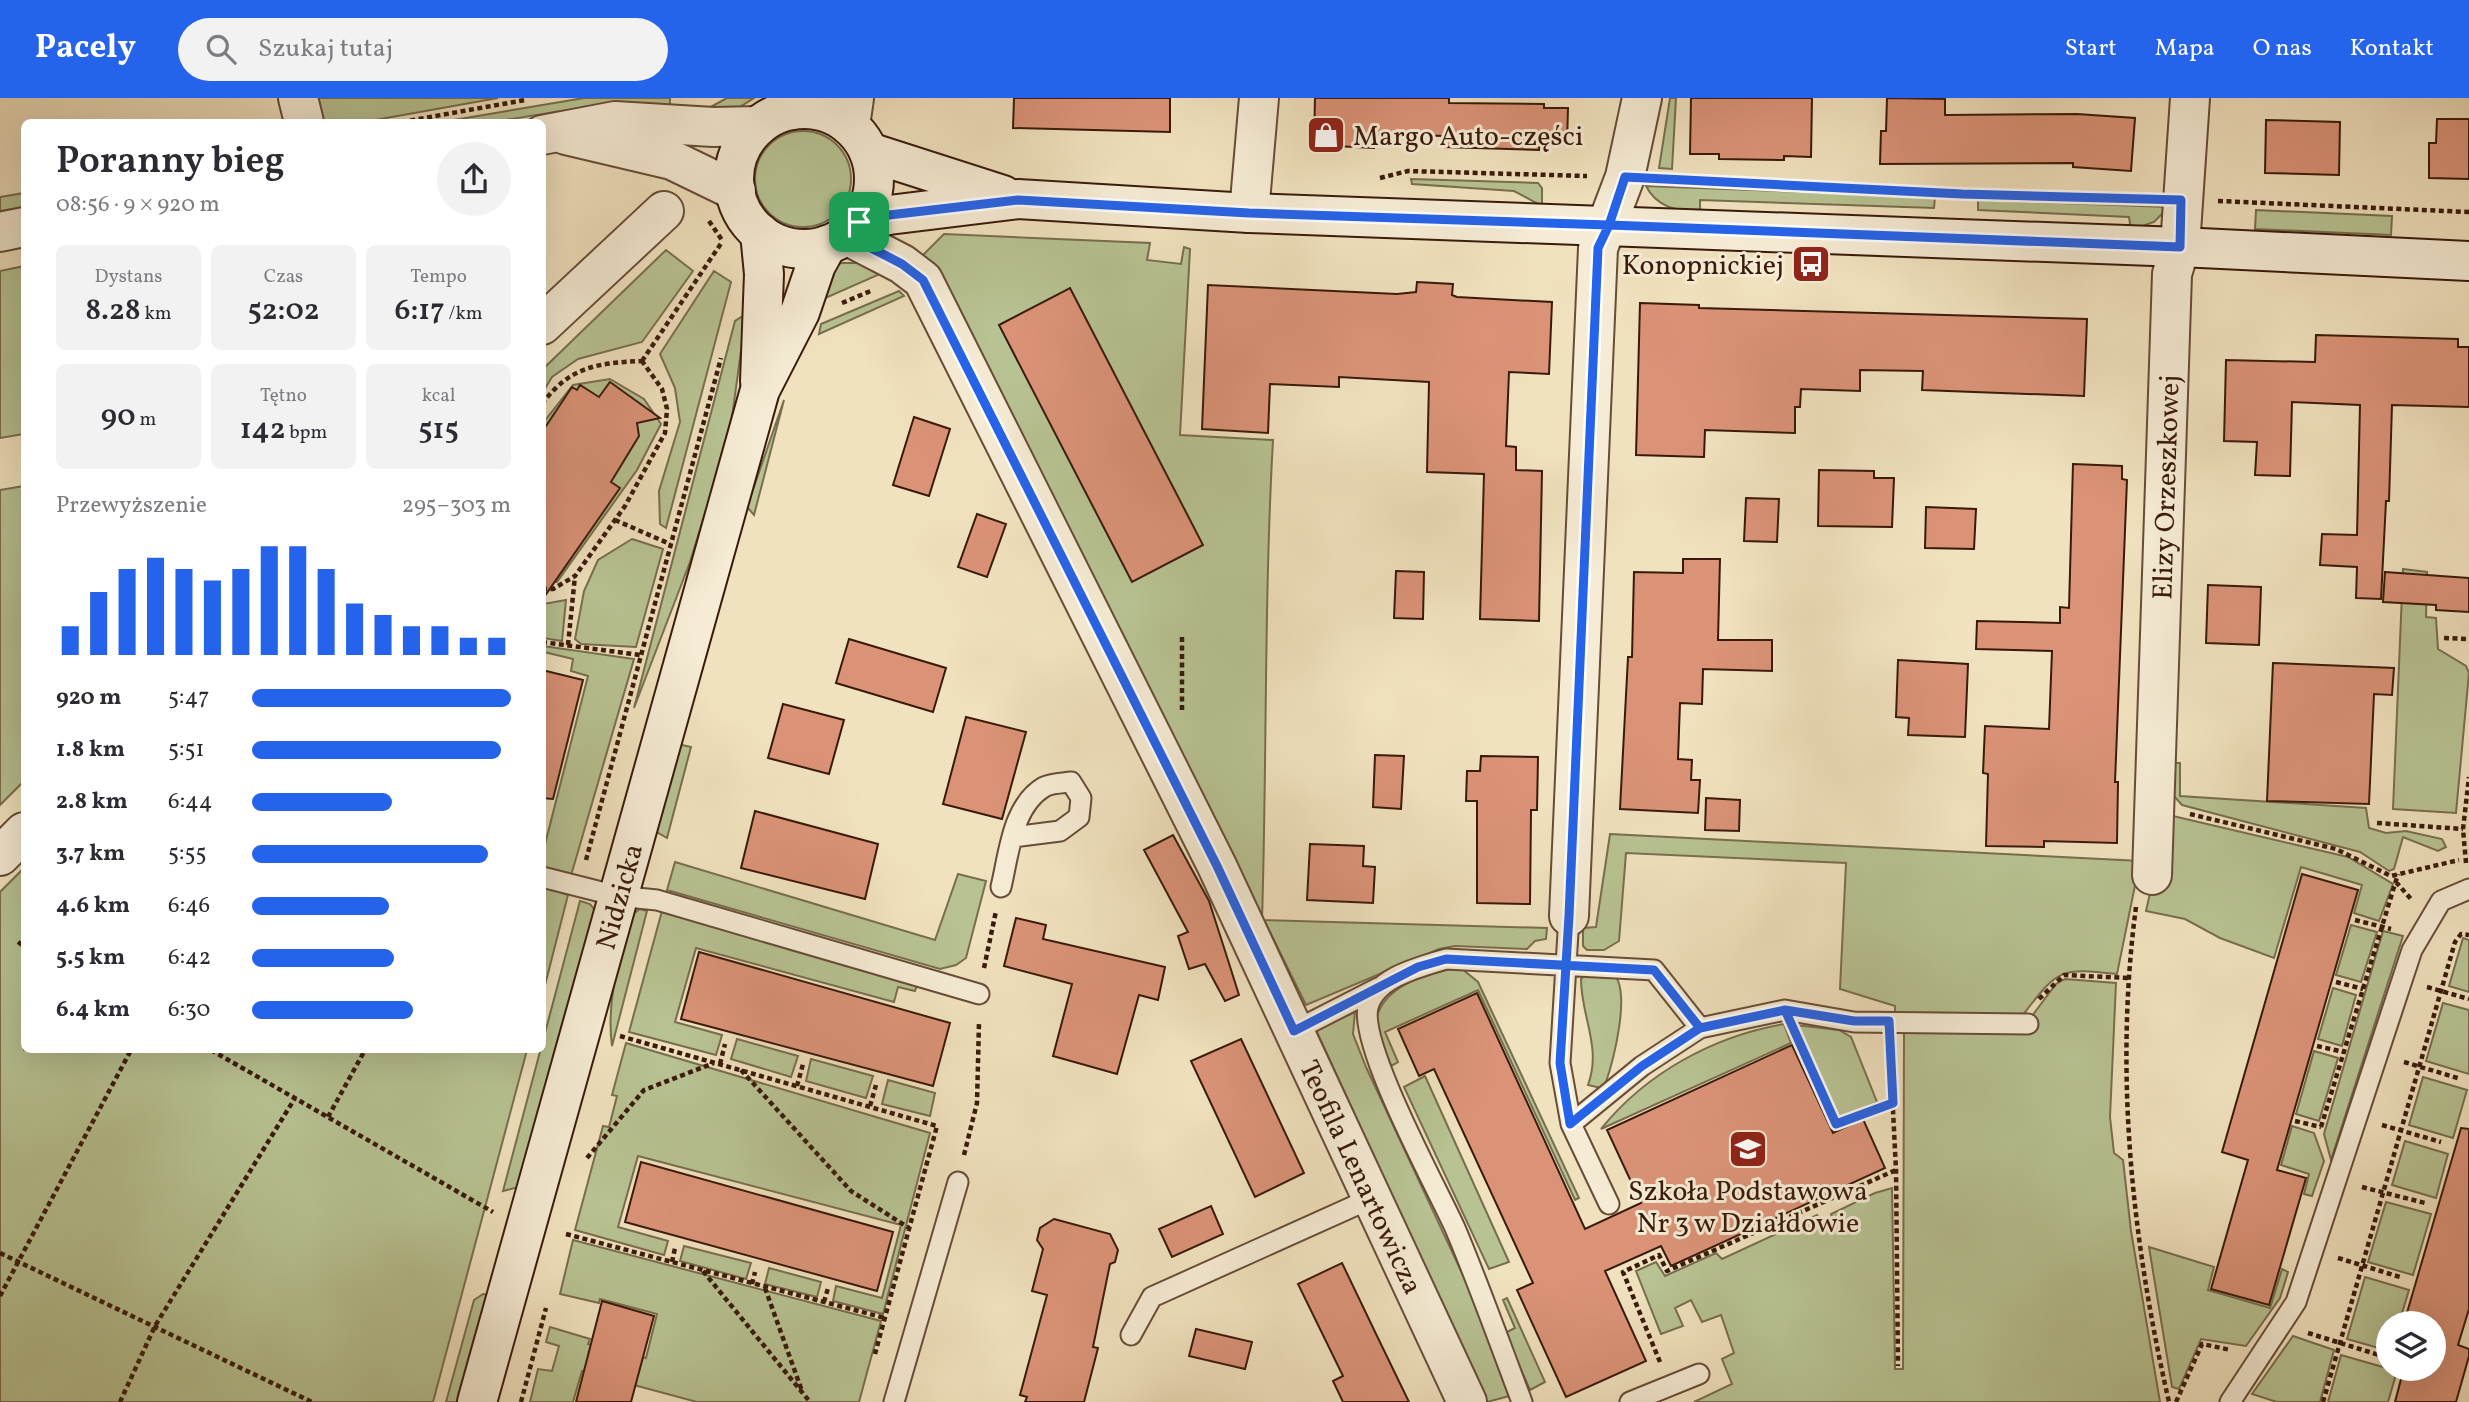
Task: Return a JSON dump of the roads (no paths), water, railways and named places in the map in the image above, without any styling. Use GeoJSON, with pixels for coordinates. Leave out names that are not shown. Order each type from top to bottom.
{"type":"FeatureCollection","features":[{"type":"Feature","properties":{"kind":"street"},"geometry":{"type":"LineString","coordinates":[[298,98],[303,119]]}},
{"type":"Feature","properties":{"kind":"street"},"geometry":{"type":"LineString","coordinates":[[1249,213],[1259,98]]}},
{"type":"Feature","properties":{"kind":"street"},"geometry":{"type":"LineString","coordinates":[[1569,916],[1598,248],[1609,225],[1625,177],[1642,98]]}},
{"type":"Feature","properties":{"kind":"street","name":"Elizy Orzeszkowej"},"geometry":{"type":"LineString","coordinates":[[2152,875],[2172,274],[2180,247],[2181,200],[2190,98]]}},
{"type":"Feature","properties":{"kind":"street"},"geometry":{"type":"LineString","coordinates":[[760,390],[764,274],[745,242],[748,221],[736,191],[738,156],[758,126],[795,104],[858,125],[1018,200]]}},
{"type":"Feature","properties":{"kind":"street"},"geometry":{"type":"LineString","coordinates":[[550,134],[615,121],[638,120],[713,127],[758,126]]}},
{"type":"Feature","properties":{"kind":"street"},"geometry":{"type":"LineString","coordinates":[[760,390],[800,312],[816,265],[844,234],[874,190],[858,125]]}},
{"type":"Feature","properties":{"kind":"street"},"geometry":{"type":"LineString","coordinates":[[550,134],[672,160],[736,191]]}},
{"type":"Feature","properties":{"kind":"street"},"geometry":{"type":"LineString","coordinates":[[745,242],[792,248],[844,234],[889,215],[1018,200],[1249,213],[2180,247],[2469,261]]}},
{"type":"Feature","properties":{"kind":"street"},"geometry":{"type":"LineString","coordinates":[[546,321],[664,211]]}},
{"type":"Feature","properties":{"kind":"street"},"geometry":{"type":"LineString","coordinates":[[0,232],[21,228]]}},
{"type":"Feature","properties":{"kind":"street","name":"Teofila Lenartowicza"},"geometry":{"type":"LineString","coordinates":[[844,234],[902,264],[923,280],[1217,866],[1467,1402]]}},
{"type":"Feature","properties":{"kind":"street","name":"Nidzicka"},"geometry":{"type":"LineString","coordinates":[[477,1402],[760,390]]}},
{"type":"Feature","properties":{"kind":"street"},"geometry":{"type":"LineString","coordinates":[[0,856],[21,835]]}},
{"type":"Feature","properties":{"kind":"lane"},"geometry":{"type":"LineString","coordinates":[[1001,887],[1013,837]]}},
{"type":"Feature","properties":{"kind":"lane"},"geometry":{"type":"LineString","coordinates":[[546,878],[617,896],[657,900],[979,994]]}},
{"type":"Feature","properties":{"kind":"lane"},"geometry":{"type":"LineString","coordinates":[[2230,1402],[2296,1302],[2402,980],[2420,937],[2441,901],[2468,879]]}},
{"type":"Feature","properties":{"kind":"lane"},"geometry":{"type":"LineString","coordinates":[[1569,916],[1560,1063],[1570,1124],[1609,1204]]}},
{"type":"Feature","properties":{"kind":"lane"},"geometry":{"type":"LineString","coordinates":[[1294,1031],[1418,967],[1446,959],[1654,970],[1700,1028]]}},
{"type":"Feature","properties":{"kind":"lane"},"geometry":{"type":"LineString","coordinates":[[1379,987],[1369,1003],[1366,1017],[1375,1054],[1455,1230],[1522,1402]]}},
{"type":"Feature","properties":{"kind":"lane"},"geometry":{"type":"LineString","coordinates":[[1570,1124],[1642,1066],[1700,1028],[1785,1010],[1854,1021],[2028,1024]]}},
{"type":"Feature","properties":{"kind":"lane"},"geometry":{"type":"LineString","coordinates":[[894,1402],[958,1182]]}},
{"type":"Feature","properties":{"kind":"lane"},"geometry":{"type":"LineString","coordinates":[[1130,1335],[1152,1297],[1372,1198]]}},
{"type":"Feature","properties":{"kind":"lane"},"geometry":{"type":"LineString","coordinates":[[1630,1402],[1699,1374]]}},
{"type":"Feature","properties":{"kind":"place","name":"Margo Auto-części"},"geometry":{"type":"Point","coordinates":[1326,135]}},
{"type":"Feature","properties":{"kind":"place","name":"Konopnickiej"},"geometry":{"type":"Point","coordinates":[1811,264]}},
{"type":"Feature","properties":{"kind":"place","name":"Szkoła Podstawowa Nr 3 w Działdowie"},"geometry":{"type":"Point","coordinates":[1748,1149]}}]}
